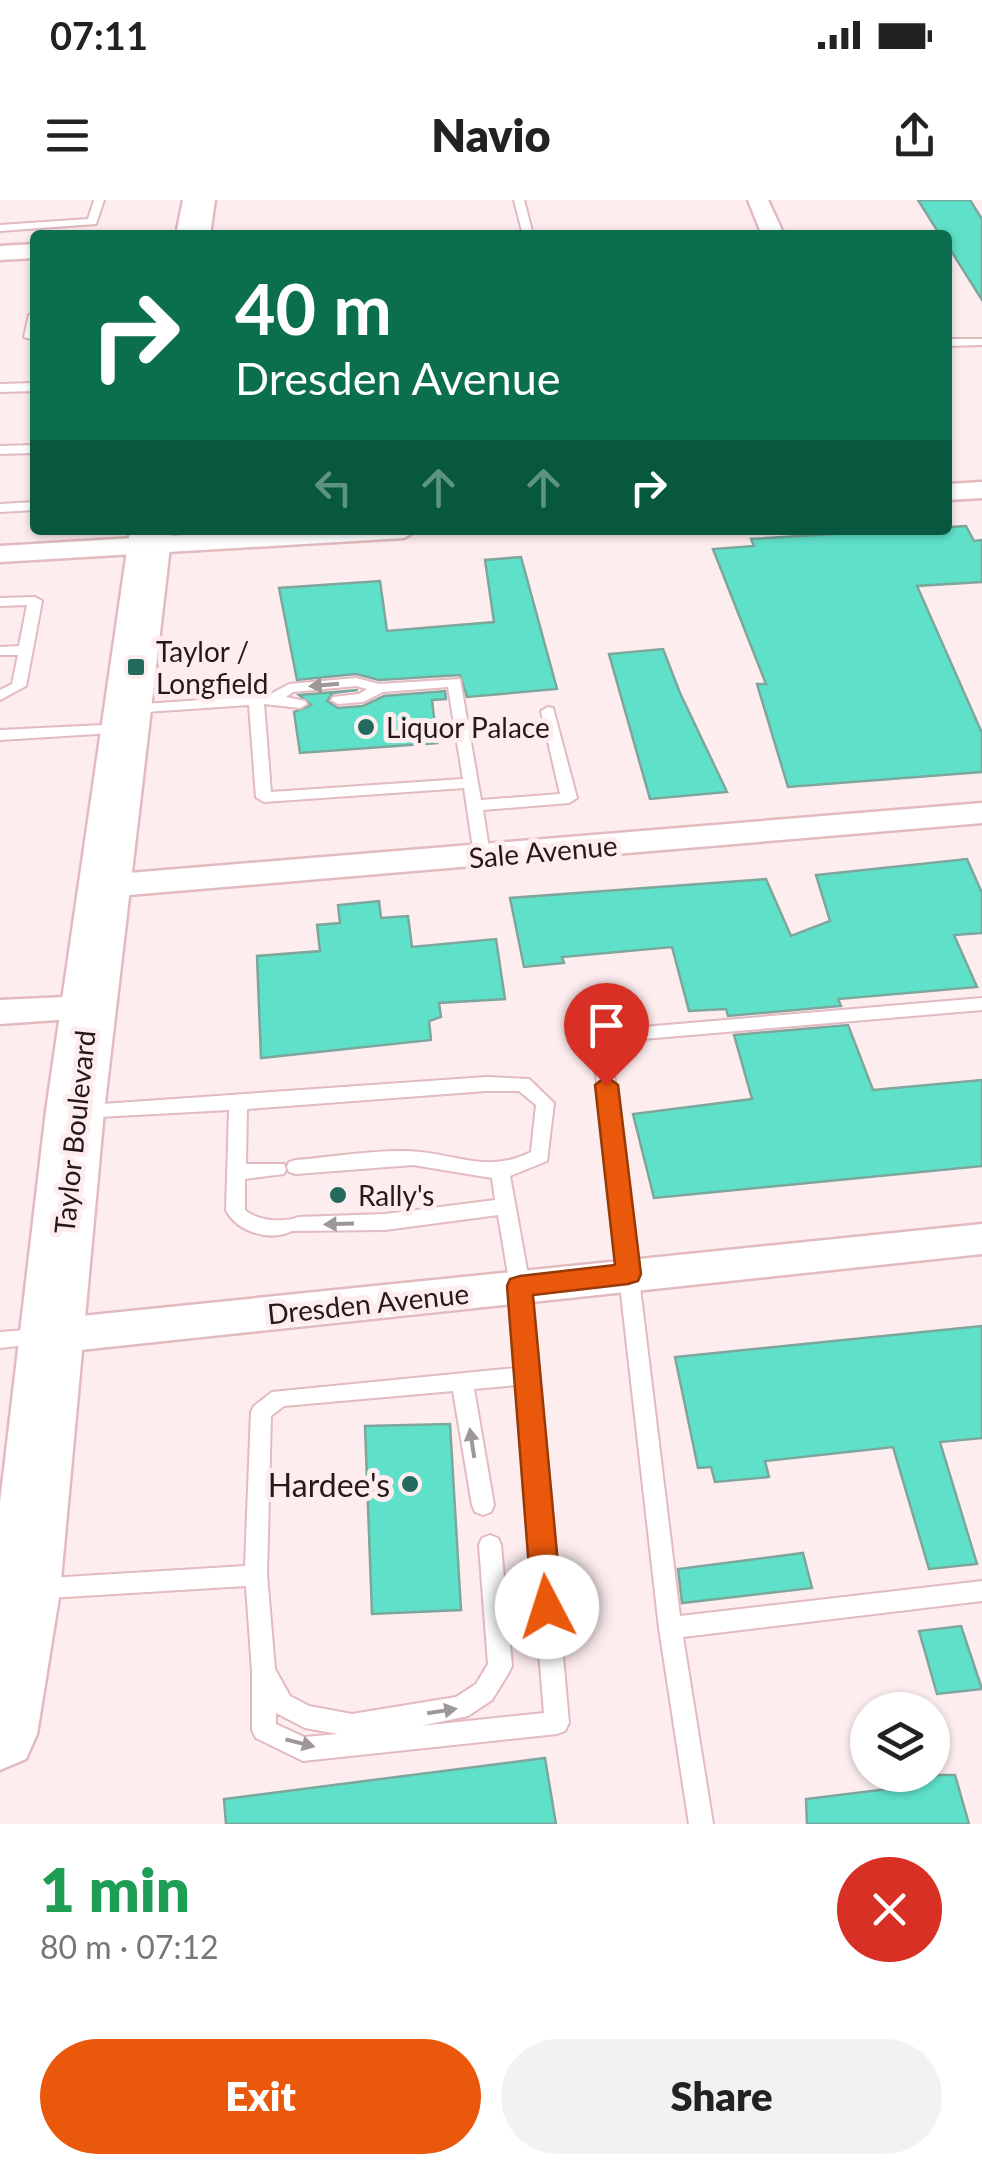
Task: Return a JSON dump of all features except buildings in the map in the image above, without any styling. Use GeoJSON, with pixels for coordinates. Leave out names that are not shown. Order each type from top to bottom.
{"type":"FeatureCollection","features":[{"type":"Feature","properties":{"kind":"main road"},"geometry":{"type":"LineString","coordinates":[[194,230],[199,200]]}},
{"type":"Feature","properties":{"kind":"main road","name":"Taylor Boulevard"},"geometry":{"type":"LineString","coordinates":[[0,1734],[13,1591],[26,1338],[74,1111],[150,538]]}},
{"type":"Feature","properties":{"kind":"street"},"geometry":{"type":"LineString","coordinates":[[758,200],[771,230]]}},
{"type":"Feature","properties":{"kind":"street"},"geometry":{"type":"LineString","coordinates":[[0,253],[30,252]]}},
{"type":"Feature","properties":{"kind":"street"},"geometry":{"type":"LineString","coordinates":[[952,492],[982,490]]}},
{"type":"Feature","properties":{"kind":"street"},"geometry":{"type":"LineString","coordinates":[[0,554],[150,538],[266,535]]}},
{"type":"Feature","properties":{"kind":"street","name":"Sale Avenue"},"geometry":{"type":"LineString","coordinates":[[105,886],[982,814]]}},
{"type":"Feature","properties":{"kind":"street"},"geometry":{"type":"LineString","coordinates":[[0,1012],[87,1008]]}},
{"type":"Feature","properties":{"kind":"street","name":"Dresden Avenue"},"geometry":{"type":"LineString","coordinates":[[26,1338],[982,1239]]}},
{"type":"Feature","properties":{"kind":"lane"},"geometry":{"type":"LineString","coordinates":[[0,228],[92,222],[99,200]]}},
{"type":"Feature","properties":{"kind":"lane"},"geometry":{"type":"LineString","coordinates":[[519,200],[527,230]]}},
{"type":"Feature","properties":{"kind":"lane"},"geometry":{"type":"LineString","coordinates":[[952,343],[982,342]]}},
{"type":"Feature","properties":{"kind":"lane"},"geometry":{"type":"LineString","coordinates":[[0,388],[30,387]]}},
{"type":"Feature","properties":{"kind":"lane"},"geometry":{"type":"LineString","coordinates":[[0,450],[30,449]]}},
{"type":"Feature","properties":{"kind":"lane"},"geometry":{"type":"LineString","coordinates":[[0,508],[30,506]]}},
{"type":"Feature","properties":{"kind":"lane"},"geometry":{"type":"LineString","coordinates":[[0,602],[35,600],[18,686],[0,696]]}},
{"type":"Feature","properties":{"kind":"lane"},"geometry":{"type":"LineString","coordinates":[[0,651],[25,650]]}},
{"type":"Feature","properties":{"kind":"lane"},"geometry":{"type":"LineString","coordinates":[[264,700],[289,688],[356,682],[379,688],[455,682],[482,856]]}},
{"type":"Feature","properties":{"kind":"lane"},"geometry":{"type":"LineString","coordinates":[[338,700],[363,698],[379,688]]}},
{"type":"Feature","properties":{"kind":"lane"},"geometry":{"type":"LineString","coordinates":[[264,700],[264,797],[471,783]]}},
{"type":"Feature","properties":{"kind":"lane"},"geometry":{"type":"LineString","coordinates":[[0,735],[264,700],[300,704]]}},
{"type":"Feature","properties":{"kind":"lane"},"geometry":{"type":"LineString","coordinates":[[475,806],[569,798],[548,712]]}},
{"type":"Feature","properties":{"kind":"lane"},"geometry":{"type":"LineString","coordinates":[[701,1824],[670,1628],[602,1047],[610,1039],[982,1004]]}},
{"type":"Feature","properties":{"kind":"lane"},"geometry":{"type":"LineString","coordinates":[[74,1111],[486,1084],[522,1084],[545,1102],[540,1156],[517,1171],[478,1173],[414,1158],[236,1172]]}},
{"type":"Feature","properties":{"kind":"lane"},"geometry":{"type":"LineString","coordinates":[[238,1102],[231,1205],[236,1216],[252,1227],[385,1222],[506,1206]]}},
{"type":"Feature","properties":{"kind":"lane"},"geometry":{"type":"LineString","coordinates":[[500,1172],[520,1286],[557,1723],[303,1748],[264,1730],[256,1575],[262,1412],[279,1398],[527,1376]]}},
{"type":"Feature","properties":{"kind":"lane"},"geometry":{"type":"LineString","coordinates":[[462,1382],[482,1505]]}},
{"type":"Feature","properties":{"kind":"lane"},"geometry":{"type":"LineString","coordinates":[[264,1672],[282,1704],[321,1720],[352,1725],[460,1708],[484,1692],[500,1666],[490,1545]]}},
{"type":"Feature","properties":{"kind":"lane"},"geometry":{"type":"LineString","coordinates":[[13,1591],[256,1575]]}},
{"type":"Feature","properties":{"kind":"lane"},"geometry":{"type":"LineString","coordinates":[[670,1628],[982,1590]]}},
{"type":"Feature","properties":{"kind":"place","name":"Taylor / Longfield"},"geometry":{"type":"Point","coordinates":[136,667]}},
{"type":"Feature","properties":{"kind":"place","name":"Liquor Palace"},"geometry":{"type":"Point","coordinates":[366,727]}},
{"type":"Feature","properties":{"kind":"place","name":"Rally's"},"geometry":{"type":"Point","coordinates":[338,1195]}},
{"type":"Feature","properties":{"kind":"place","name":"Hardee's"},"geometry":{"type":"Point","coordinates":[410,1484]}},
{"type":"Feature","properties":{"kind":"route"},"geometry":{"type":"LineString","coordinates":[[547,1607],[520,1286],[628,1274],[606,1085]]}}]}
